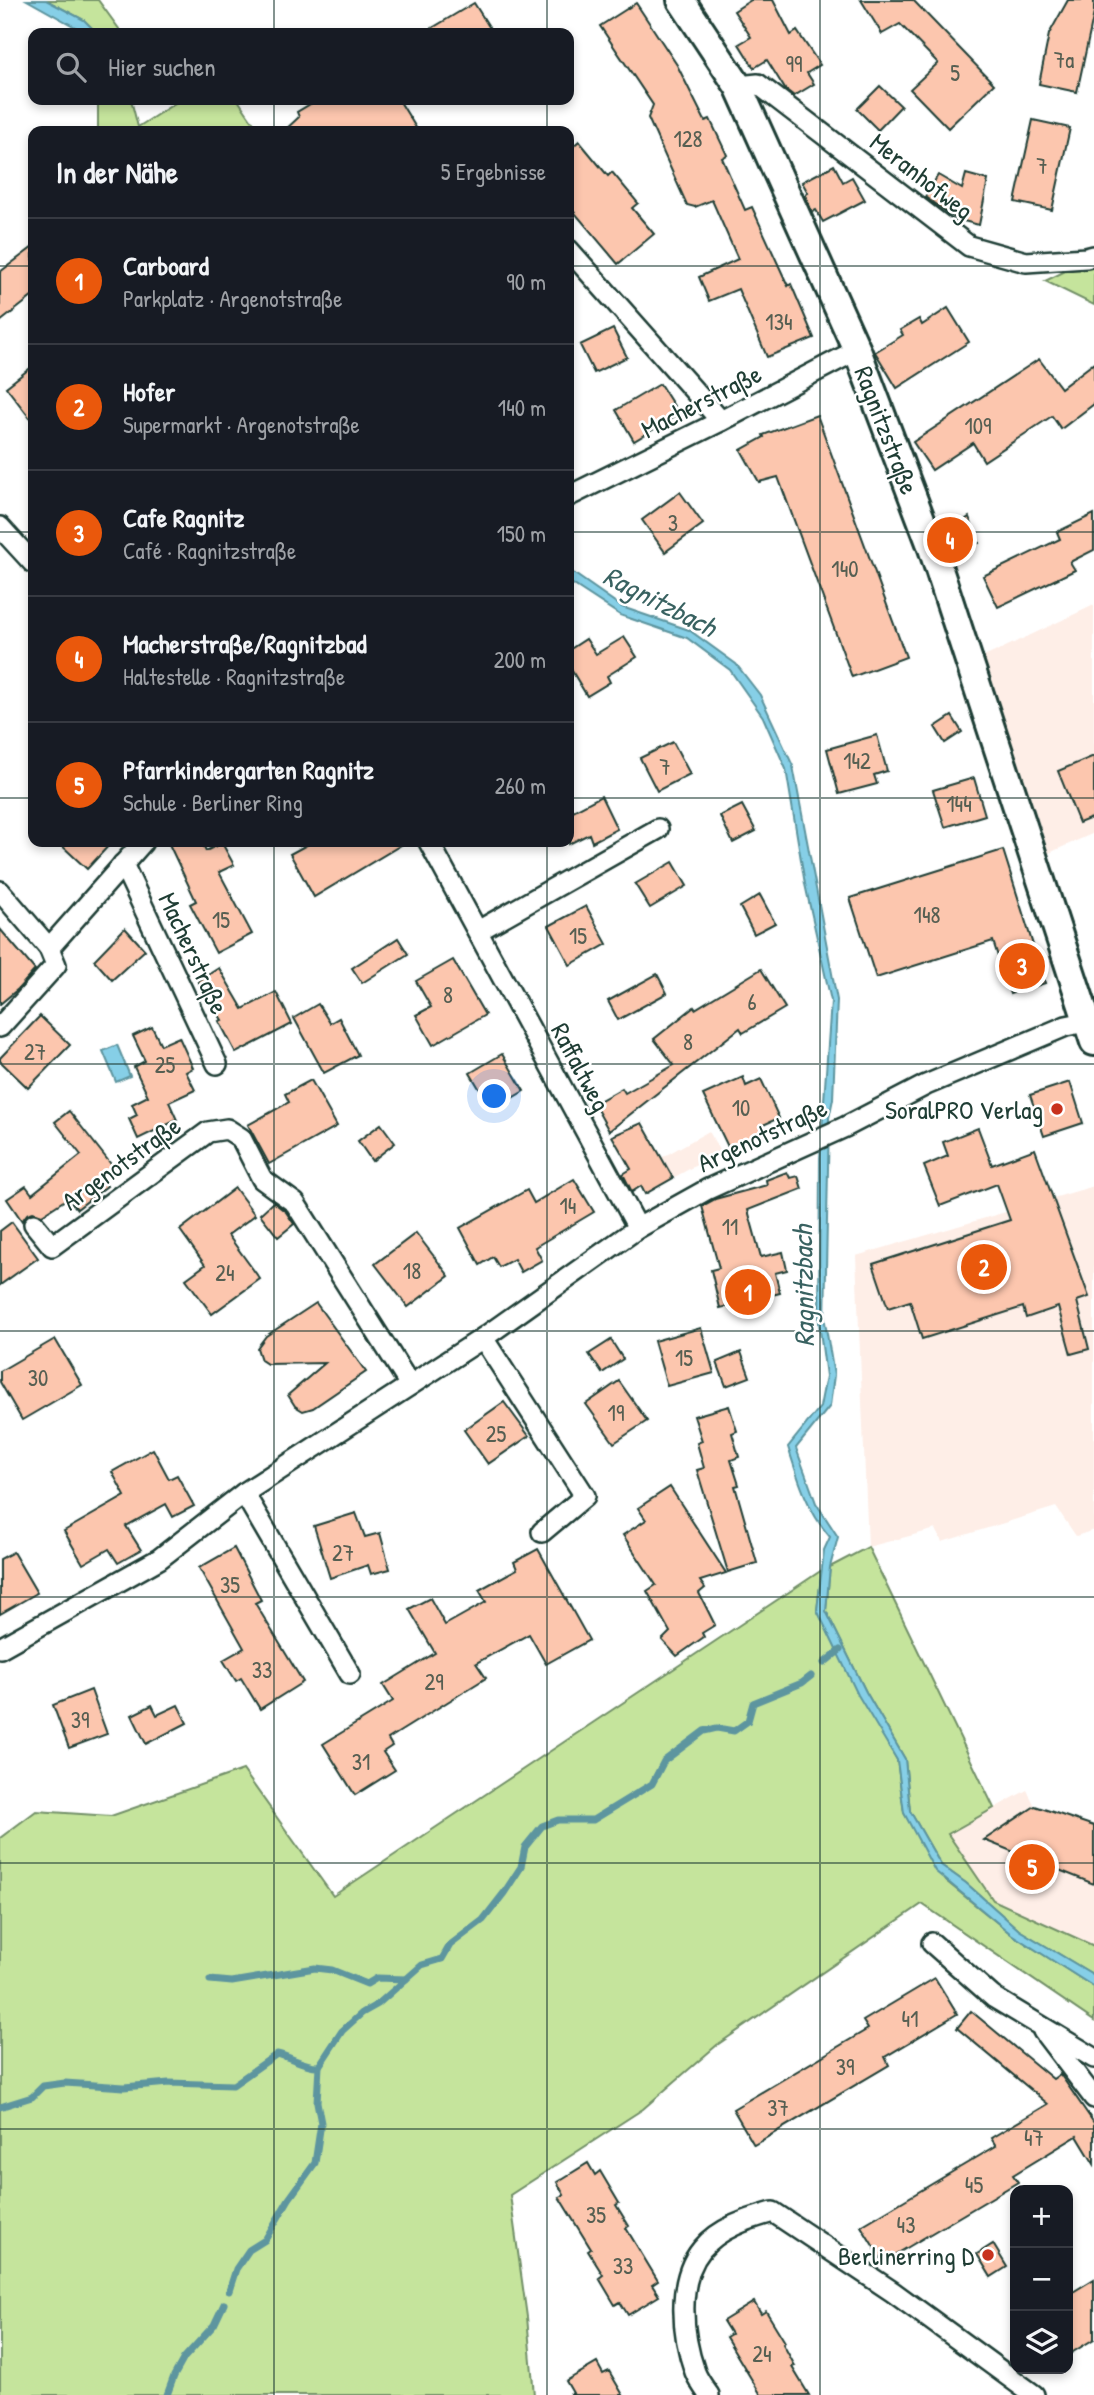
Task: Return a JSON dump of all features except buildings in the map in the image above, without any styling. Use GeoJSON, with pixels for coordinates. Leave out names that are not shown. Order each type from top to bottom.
{"type":"FeatureCollection","features":[{"type":"Feature","properties":{"kind":"main road","name":"Ragnitzstraße"},"geometry":{"type":"LineString","coordinates":[[681,0],[738,86],[857,350],[932,548],[1090,1032]]}},
{"type":"Feature","properties":{"kind":"street","name":"Meranhofweg"},"geometry":{"type":"LineString","coordinates":[[738,86],[758,84],[969,246],[1026,262],[1094,256]]}},
{"type":"Feature","properties":{"kind":"street"},"geometry":{"type":"LineString","coordinates":[[574,256],[721,421]]}},
{"type":"Feature","properties":{"kind":"street","name":"Macherstraße"},"geometry":{"type":"LineString","coordinates":[[574,494],[857,350]]}},
{"type":"Feature","properties":{"kind":"street"},"geometry":{"type":"LineString","coordinates":[[0,527],[28,558]]}},
{"type":"Feature","properties":{"kind":"street"},"geometry":{"type":"LineString","coordinates":[[478,931],[657,830]]}},
{"type":"Feature","properties":{"kind":"street"},"geometry":{"type":"LineString","coordinates":[[49,947],[138,847]]}},
{"type":"Feature","properties":{"kind":"street","name":"Raffaltweg"},"geometry":{"type":"LineString","coordinates":[[432,847],[638,1227]]}},
{"type":"Feature","properties":{"kind":"street","name":"Macherstraße"},"geometry":{"type":"LineString","coordinates":[[123,864],[217,1064]]}},
{"type":"Feature","properties":{"kind":"street"},"geometry":{"type":"LineString","coordinates":[[0,891],[49,947],[56,965],[0,1027]]}},
{"type":"Feature","properties":{"kind":"street","name":"Argenotstraße"},"geometry":{"type":"LineString","coordinates":[[0,1648],[159,1559],[244,1493],[483,1338],[638,1227],[708,1189],[845,1127],[926,1085],[1066,1026],[1090,1032]]}},
{"type":"Feature","properties":{"kind":"street","name":"Argenotstraße"},"geometry":{"type":"LineString","coordinates":[[34,1224],[52,1246],[208,1132],[228,1129],[241,1138],[262,1179],[295,1203],[410,1385]]}},
{"type":"Feature","properties":{"kind":"street"},"geometry":{"type":"LineString","coordinates":[[483,1338],[585,1496],[542,1532]]}},
{"type":"Feature","properties":{"kind":"street"},"geometry":{"type":"LineString","coordinates":[[244,1493],[350,1674]]}},
{"type":"Feature","properties":{"kind":"street"},"geometry":{"type":"LineString","coordinates":[[932,1943],[993,1997],[1094,2058]]}},
{"type":"Feature","properties":{"kind":"street"},"geometry":{"type":"LineString","coordinates":[[1036,2021],[1094,2098]]}},
{"type":"Feature","properties":{"kind":"street"},"geometry":{"type":"LineString","coordinates":[[709,2395],[695,2373],[684,2325],[689,2269],[704,2246],[740,2222],[773,2212],[893,2292],[1034,2395]]}},
{"type":"Feature","properties":{"kind":"shaded area"},"geometry":{"type":"Polygon","coordinates":[[[1094,605],[1094,833],[1049,853],[984,657],[1094,605]]]}},
{"type":"Feature","properties":{"kind":"shaded area"},"geometry":{"type":"Polygon","coordinates":[[[709,1131],[720,1152],[673,1178],[661,1158],[709,1131]]]}},
{"type":"Feature","properties":{"kind":"shaded area"},"geometry":{"type":"Polygon","coordinates":[[[1094,1186],[1094,1530],[1076,1536],[1056,1507],[942,1542],[936,1529],[868,1547],[856,1256],[1094,1186]]]}},
{"type":"Feature","properties":{"kind":"shaded area"},"geometry":{"type":"Polygon","coordinates":[[[1027,1790],[1035,1806],[1094,1826],[1094,1946],[993,1900],[948,1834],[1027,1790]]]}},
{"type":"Feature","properties":{"kind":"green space"},"geometry":{"type":"Polygon","coordinates":[[[46,0],[98,0],[118,28],[92,28],[84,20],[46,0]]]}},
{"type":"Feature","properties":{"kind":"green space"},"geometry":{"type":"Polygon","coordinates":[[[98,105],[132,105],[138,126],[98,126],[98,105]]]}},
{"type":"Feature","properties":{"kind":"green space"},"geometry":{"type":"Polygon","coordinates":[[[172,105],[241,105],[256,126],[140,126],[172,105]]]}},
{"type":"Feature","properties":{"kind":"green space"},"geometry":{"type":"Polygon","coordinates":[[[1094,257],[1094,305],[1045,281],[1094,257]]]}},
{"type":"Feature","properties":{"kind":"green space"},"geometry":{"type":"Polygon","coordinates":[[[868,1547],[994,1808],[948,1834],[993,1900],[1094,1946],[1094,1975],[1019,1930],[966,1883],[941,1865],[910,1811],[905,1759],[866,1692],[826,1611],[830,1567],[868,1547]]]}},
{"type":"Feature","properties":{"kind":"green space"},"geometry":{"type":"Polygon","coordinates":[[[822,1570],[817,1610],[897,1760],[904,1813],[946,1881],[1011,1934],[1094,1987],[1094,2021],[922,1904],[717,2045],[643,2109],[510,2195],[527,2317],[534,2395],[0,2395],[0,1838],[36,1811],[111,1816],[243,1770],[333,1896],[822,1570]]]}},
{"type":"Feature","properties":{"kind":"water"},"geometry":{"type":"Polygon","coordinates":[[[27,0],[46,0],[84,20],[92,28],[77,28],[27,0]]]}},
{"type":"Feature","properties":{"kind":"water","name":"Ragnitzbach"},"geometry":{"type":"Polygon","coordinates":[[[574,573],[622,607],[689,630],[736,664],[760,695],[793,766],[837,1000],[833,1099],[829,1118],[825,1322],[834,1375],[830,1406],[796,1448],[816,1503],[838,1537],[830,1567],[826,1611],[866,1692],[905,1759],[910,1811],[941,1865],[966,1883],[1019,1930],[1094,1975],[1094,1987],[1011,1934],[935,1871],[904,1813],[897,1760],[858,1695],[817,1610],[824,1550],[830,1537],[810,1506],[788,1447],[820,1407],[826,1376],[819,1323],[820,1158],[831,1001],[805,884],[786,769],[763,717],[730,670],[687,638],[620,615],[574,585],[574,573]]]}},
{"type":"Feature","properties":{"kind":"water"},"geometry":{"type":"Polygon","coordinates":[[[117,1045],[130,1076],[116,1082],[103,1051],[117,1045]]]}},
{"type":"Feature","properties":{"kind":"waterway"},"geometry":{"type":"LineString","coordinates":[[824,1663],[840,1650]]}},
{"type":"Feature","properties":{"kind":"waterway"},"geometry":{"type":"LineString","coordinates":[[229,2291],[236,2269],[249,2250],[265,2240],[289,2199],[315,2163],[321,2123],[317,2102],[319,2066],[342,2031],[422,1965],[442,1959],[450,1945],[483,1920],[521,1867],[525,1847],[542,1826],[558,1820],[593,1820],[652,1784],[664,1761],[704,1731],[717,1728],[734,1731],[748,1721],[753,1703],[802,1683],[811,1676]]}},
{"type":"Feature","properties":{"kind":"waterway"},"geometry":{"type":"LineString","coordinates":[[210,1980],[232,1982],[315,1968],[332,1970],[367,1984],[377,1978],[406,1979]]}},
{"type":"Feature","properties":{"kind":"waterway"},"geometry":{"type":"LineString","coordinates":[[0,2107],[32,2097],[43,2086],[65,2083],[124,2087],[169,2083],[233,2085],[277,2054],[319,2066]]}},
{"type":"Feature","properties":{"kind":"waterway"},"geometry":{"type":"LineString","coordinates":[[167,2395],[184,2358],[214,2325],[224,2304]]}},
{"type":"Feature","properties":{"kind":"place","name":"Macherstraße/Ragnitzbad"},"geometry":{"type":"Point","coordinates":[950,540]}},
{"type":"Feature","properties":{"kind":"place","name":"Cafe Ragnitz"},"geometry":{"type":"Point","coordinates":[1022,966]}},
{"type":"Feature","properties":{"kind":"place","name":"SoralPRO Verlag"},"geometry":{"type":"Point","coordinates":[1057,1109]}},
{"type":"Feature","properties":{"kind":"place","name":"Hofer"},"geometry":{"type":"Point","coordinates":[984,1267]}},
{"type":"Feature","properties":{"kind":"place","name":"Carboard"},"geometry":{"type":"Point","coordinates":[748,1292]}},
{"type":"Feature","properties":{"kind":"place","name":"Pfarrkindergarten Ragnitz"},"geometry":{"type":"Point","coordinates":[1032,1867]}},
{"type":"Feature","properties":{"kind":"place","name":"Berlinerring D"},"geometry":{"type":"Point","coordinates":[988,2255]}}]}
